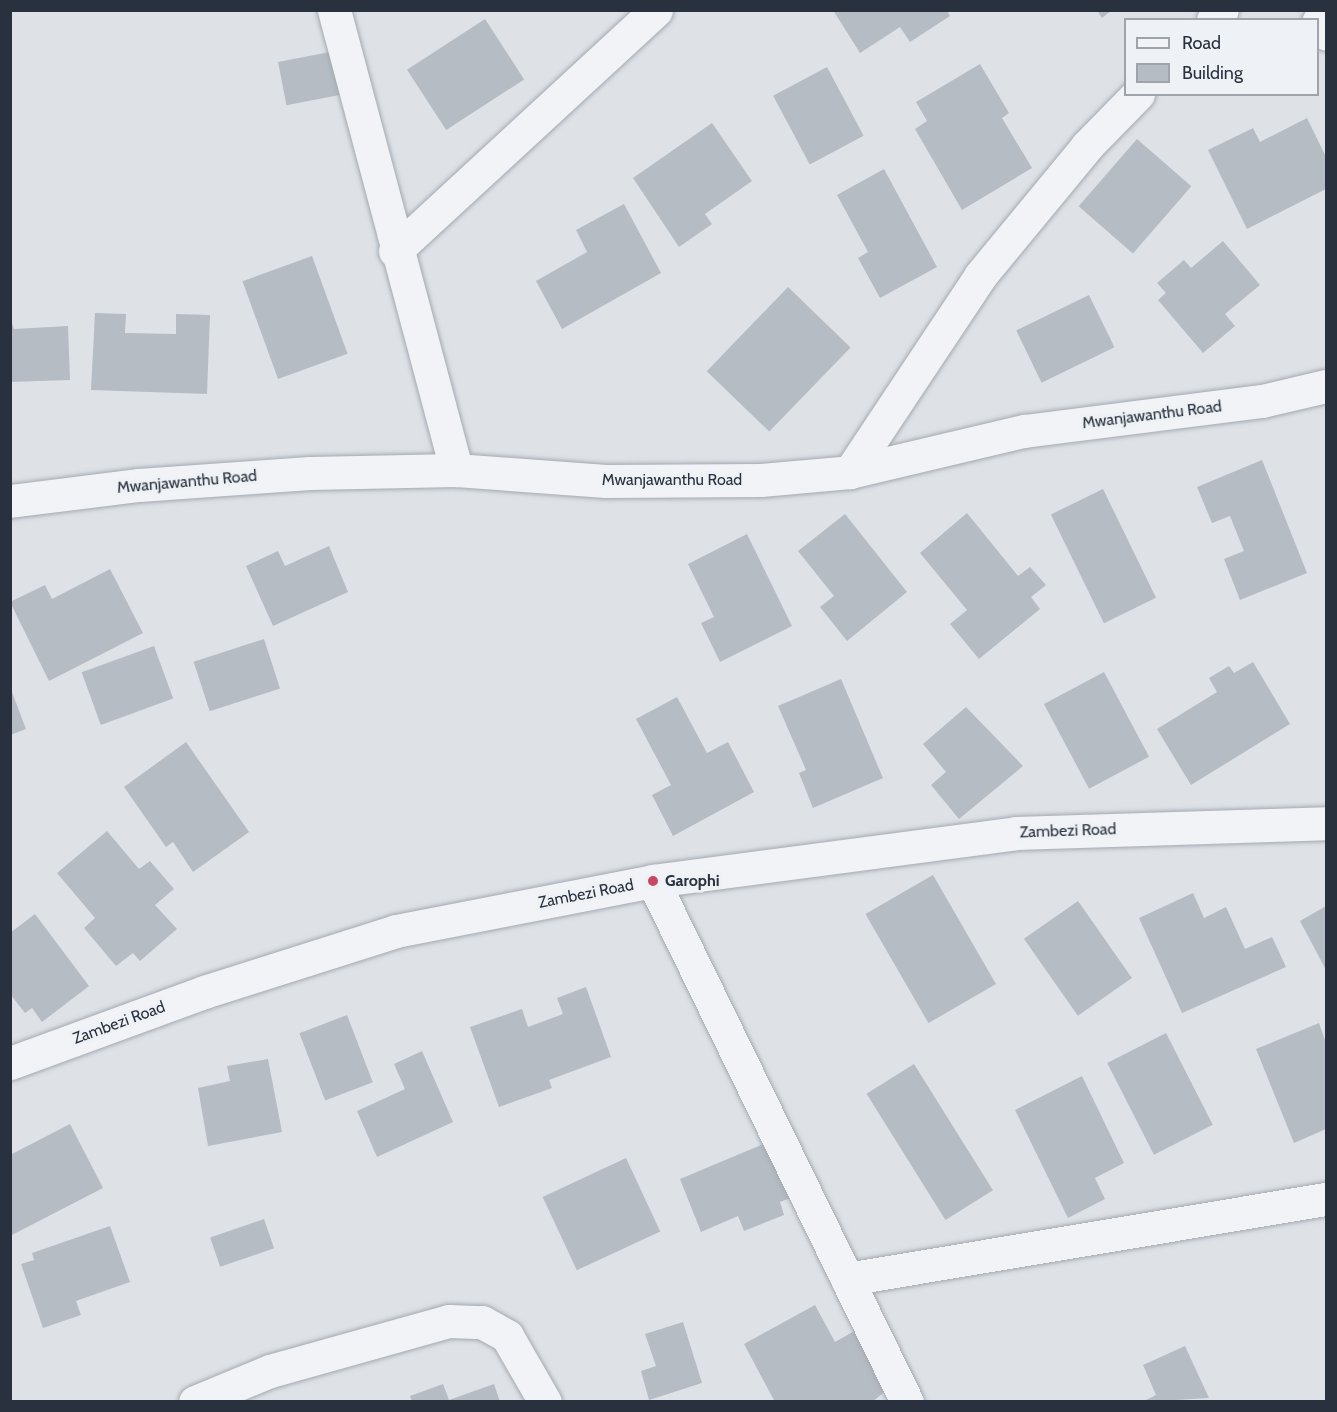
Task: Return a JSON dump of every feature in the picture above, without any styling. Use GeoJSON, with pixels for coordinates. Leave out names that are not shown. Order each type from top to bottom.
{"type":"FeatureCollection","features":[{"type":"Feature","properties":{"kind":"street"},"geometry":{"type":"LineString","coordinates":[[334,10],[395,251],[456,471]]}},
{"type":"Feature","properties":{"kind":"street"},"geometry":{"type":"LineString","coordinates":[[395,251],[656,10]]}},
{"type":"Feature","properties":{"kind":"street"},"geometry":{"type":"LineString","coordinates":[[850,472],[980,276],[1087,146],[1136,96]]}},
{"type":"Feature","properties":{"kind":"street","name":"Mwanjawanthu Road"},"geometry":{"type":"LineString","coordinates":[[10,501],[219,479],[456,471],[606,481],[761,480],[850,472],[1024,431],[1262,401],[1326,386]]}},
{"type":"Feature","properties":{"kind":"street","name":"Zambezi Road"},"geometry":{"type":"LineString","coordinates":[[10,1063],[204,992],[396,931],[653,881],[1016,833],[1326,823]]}},
{"type":"Feature","properties":{"kind":"street"},"geometry":{"type":"LineString","coordinates":[[653,881],[907,1401]]}},
{"type":"Feature","properties":{"kind":"street"},"geometry":{"type":"LineString","coordinates":[[847,1279],[1326,1199]]}},
{"type":"Feature","properties":{"kind":"street"},"geometry":{"type":"LineString","coordinates":[[195,1401],[270,1371],[449,1321],[482,1322],[507,1336],[545,1401]]}},
{"type":"Feature","properties":{"kind":"building"},"geometry":{"type":"Polygon","coordinates":[[[833,10],[947,10],[950,16],[910,42],[900,27],[860,53],[833,10]]]}},
{"type":"Feature","properties":{"kind":"building"},"geometry":{"type":"Polygon","coordinates":[[[1097,10],[1112,10],[1102,18],[1097,10]]]}},
{"type":"Feature","properties":{"kind":"building"},"geometry":{"type":"Polygon","coordinates":[[[485,19],[524,79],[446,130],[407,70],[485,19]]]}},
{"type":"Feature","properties":{"kind":"building"},"geometry":{"type":"Polygon","coordinates":[[[335,51],[343,94],[286,105],[278,62],[335,51]]]}},
{"type":"Feature","properties":{"kind":"building"},"geometry":{"type":"Polygon","coordinates":[[[980,64],[1009,113],[1002,118],[1032,168],[962,210],[915,129],[927,121],[916,102],[980,64]]]}},
{"type":"Feature","properties":{"kind":"building"},"geometry":{"type":"Polygon","coordinates":[[[827,67],[864,136],[810,165],[773,96],[827,67]]]}},
{"type":"Feature","properties":{"kind":"building"},"geometry":{"type":"Polygon","coordinates":[[[1307,118],[1326,157],[1326,189],[1247,229],[1208,150],[1253,128],[1260,142],[1307,118]]]}},
{"type":"Feature","properties":{"kind":"building"},"geometry":{"type":"Polygon","coordinates":[[[712,123],[752,181],[705,214],[712,224],[679,247],[633,178],[712,123]]]}},
{"type":"Feature","properties":{"kind":"building"},"geometry":{"type":"Polygon","coordinates":[[[1137,139],[1191,186],[1133,253],[1079,206],[1137,139]]]}},
{"type":"Feature","properties":{"kind":"building"},"geometry":{"type":"Polygon","coordinates":[[[884,169],[937,267],[880,298],[858,258],[868,252],[837,195],[884,169]]]}},
{"type":"Feature","properties":{"kind":"building"},"geometry":{"type":"Polygon","coordinates":[[[624,204],[661,273],[562,329],[536,281],[587,252],[576,230],[624,204]]]}},
{"type":"Feature","properties":{"kind":"building"},"geometry":{"type":"Polygon","coordinates":[[[1223,241],[1260,285],[1225,314],[1235,326],[1203,353],[1158,300],[1166,293],[1157,283],[1184,260],[1191,268],[1223,241]]]}},
{"type":"Feature","properties":{"kind":"building"},"geometry":{"type":"Polygon","coordinates":[[[312,256],[348,354],[278,379],[242,281],[312,256]]]}},
{"type":"Feature","properties":{"kind":"building"},"geometry":{"type":"Polygon","coordinates":[[[788,287],[851,347],[769,432],[707,371],[788,287]]]}},
{"type":"Feature","properties":{"kind":"building"},"geometry":{"type":"Polygon","coordinates":[[[1089,295],[1114,347],[1042,383],[1016,331],[1089,295]]]}},
{"type":"Feature","properties":{"kind":"building"},"geometry":{"type":"Polygon","coordinates":[[[95,313],[126,314],[125,333],[176,334],[176,314],[210,315],[207,394],[91,390],[95,313]]]}},
{"type":"Feature","properties":{"kind":"building"},"geometry":{"type":"Polygon","coordinates":[[[10,318],[14,329],[68,326],[70,380],[10,382],[10,318]]]}},
{"type":"Feature","properties":{"kind":"building"},"geometry":{"type":"Polygon","coordinates":[[[1262,460],[1307,573],[1240,600],[1224,559],[1244,551],[1230,516],[1212,523],[1197,487],[1262,460]]]}},
{"type":"Feature","properties":{"kind":"building"},"geometry":{"type":"Polygon","coordinates":[[[1103,489],[1156,598],[1104,623],[1051,514],[1103,489]]]}},
{"type":"Feature","properties":{"kind":"building"},"geometry":{"type":"Polygon","coordinates":[[[967,513],[1018,576],[1030,567],[1046,585],[1031,597],[1040,609],[979,659],[950,624],[967,610],[920,553],[967,513]]]}},
{"type":"Feature","properties":{"kind":"building"},"geometry":{"type":"Polygon","coordinates":[[[845,514],[907,592],[847,641],[820,607],[834,596],[798,551],[845,514]]]}},
{"type":"Feature","properties":{"kind":"building"},"geometry":{"type":"Polygon","coordinates":[[[747,534],[792,626],[720,662],[701,623],[714,617],[688,564],[747,534]]]}},
{"type":"Feature","properties":{"kind":"building"},"geometry":{"type":"Polygon","coordinates":[[[329,546],[348,592],[273,626],[246,566],[278,551],[285,566],[329,546]]]}},
{"type":"Feature","properties":{"kind":"building"},"geometry":{"type":"Polygon","coordinates":[[[110,569],[143,633],[49,681],[10,602],[45,585],[52,599],[110,569]]]}},
{"type":"Feature","properties":{"kind":"building"},"geometry":{"type":"Polygon","coordinates":[[[264,639],[280,688],[210,711],[194,662],[264,639]]]}},
{"type":"Feature","properties":{"kind":"building"},"geometry":{"type":"Polygon","coordinates":[[[154,646],[173,699],[101,725],[82,672],[154,646]]]}},
{"type":"Feature","properties":{"kind":"building"},"geometry":{"type":"Polygon","coordinates":[[[1253,662],[1290,724],[1191,785],[1157,729],[1217,692],[1209,678],[1229,666],[1234,673],[1253,662]]]}},
{"type":"Feature","properties":{"kind":"building"},"geometry":{"type":"Polygon","coordinates":[[[1104,672],[1149,757],[1089,789],[1044,704],[1104,672]]]}},
{"type":"Feature","properties":{"kind":"building"},"geometry":{"type":"Polygon","coordinates":[[[841,679],[883,778],[813,808],[799,773],[806,770],[778,706],[841,679]]]}},
{"type":"Feature","properties":{"kind":"building"},"geometry":{"type":"Polygon","coordinates":[[[10,687],[26,729],[10,735],[10,687]]]}},
{"type":"Feature","properties":{"kind":"building"},"geometry":{"type":"Polygon","coordinates":[[[677,697],[707,753],[728,742],[754,792],[673,836],[652,795],[671,785],[636,719],[677,697]]]}},
{"type":"Feature","properties":{"kind":"building"},"geometry":{"type":"Polygon","coordinates":[[[966,707],[1023,766],[959,819],[931,785],[946,772],[923,744],[966,707]]]}},
{"type":"Feature","properties":{"kind":"building"},"geometry":{"type":"Polygon","coordinates":[[[186,742],[249,832],[193,872],[173,842],[166,847],[124,787],[186,742]]]}},
{"type":"Feature","properties":{"kind":"building"},"geometry":{"type":"Polygon","coordinates":[[[107,831],[139,869],[150,861],[174,889],[155,905],[177,929],[140,961],[133,953],[116,966],[84,928],[95,918],[57,873],[107,831]]]}},
{"type":"Feature","properties":{"kind":"building"},"geometry":{"type":"Polygon","coordinates":[[[933,875],[996,984],[928,1023],[865,914],[933,875]]]}},
{"type":"Feature","properties":{"kind":"building"},"geometry":{"type":"Polygon","coordinates":[[[1193,893],[1204,918],[1226,907],[1245,949],[1272,937],[1286,967],[1182,1013],[1139,918],[1193,893]]]}},
{"type":"Feature","properties":{"kind":"building"},"geometry":{"type":"Polygon","coordinates":[[[1078,901],[1132,978],[1078,1016],[1024,939],[1078,901]]]}},
{"type":"Feature","properties":{"kind":"building"},"geometry":{"type":"Polygon","coordinates":[[[1326,906],[1326,970],[1300,921],[1326,906]]]}},
{"type":"Feature","properties":{"kind":"building"},"geometry":{"type":"Polygon","coordinates":[[[35,914],[89,986],[42,1022],[32,1008],[25,1013],[10,994],[10,933],[35,914]]]}},
{"type":"Feature","properties":{"kind":"building"},"geometry":{"type":"Polygon","coordinates":[[[586,987],[611,1057],[549,1080],[552,1088],[499,1107],[470,1027],[522,1009],[528,1027],[563,1014],[557,998],[586,987]]]}},
{"type":"Feature","properties":{"kind":"building"},"geometry":{"type":"Polygon","coordinates":[[[347,1015],[373,1082],[325,1100],[299,1033],[347,1015]]]}},
{"type":"Feature","properties":{"kind":"building"},"geometry":{"type":"Polygon","coordinates":[[[1319,1023],[1326,1043],[1326,1129],[1294,1143],[1256,1049],[1319,1023]]]}},
{"type":"Feature","properties":{"kind":"building"},"geometry":{"type":"Polygon","coordinates":[[[1166,1033],[1213,1125],[1154,1155],[1107,1063],[1166,1033]]]}},
{"type":"Feature","properties":{"kind":"building"},"geometry":{"type":"Polygon","coordinates":[[[422,1051],[453,1122],[377,1157],[357,1111],[405,1089],[394,1064],[422,1051]]]}},
{"type":"Feature","properties":{"kind":"building"},"geometry":{"type":"Polygon","coordinates":[[[268,1059],[282,1132],[208,1146],[198,1088],[230,1081],[227,1066],[268,1059]]]}},
{"type":"Feature","properties":{"kind":"building"},"geometry":{"type":"Polygon","coordinates":[[[914,1064],[993,1190],[945,1220],[867,1094],[914,1064]]]}},
{"type":"Feature","properties":{"kind":"building"},"geometry":{"type":"Polygon","coordinates":[[[1082,1076],[1124,1163],[1095,1178],[1105,1199],[1068,1218],[1015,1110],[1082,1076]]]}},
{"type":"Feature","properties":{"kind":"building"},"geometry":{"type":"Polygon","coordinates":[[[70,1124],[103,1188],[10,1236],[10,1155],[70,1124]]]}},
{"type":"Feature","properties":{"kind":"building"},"geometry":{"type":"Polygon","coordinates":[[[773,1140],[796,1196],[780,1202],[784,1215],[744,1231],[738,1216],[701,1232],[680,1179],[773,1140]]]}},
{"type":"Feature","properties":{"kind":"building"},"geometry":{"type":"Polygon","coordinates":[[[626,1158],[660,1231],[577,1270],[543,1197],[626,1158]]]}},
{"type":"Feature","properties":{"kind":"building"},"geometry":{"type":"Polygon","coordinates":[[[264,1219],[274,1248],[220,1267],[210,1238],[264,1219]]]}},
{"type":"Feature","properties":{"kind":"building"},"geometry":{"type":"Polygon","coordinates":[[[110,1226],[130,1282],[76,1301],[81,1315],[43,1328],[21,1264],[34,1260],[32,1253],[110,1226]]]}},
{"type":"Feature","properties":{"kind":"building"},"geometry":{"type":"Polygon","coordinates":[[[815,1305],[835,1342],[858,1329],[889,1388],[872,1402],[775,1402],[744,1344],[815,1305]]]}},
{"type":"Feature","properties":{"kind":"building"},"geometry":{"type":"Polygon","coordinates":[[[683,1322],[702,1383],[649,1400],[641,1371],[656,1366],[645,1334],[683,1322]]]}},
{"type":"Feature","properties":{"kind":"building"},"geometry":{"type":"Polygon","coordinates":[[[1185,1346],[1209,1398],[1142,1402],[1156,1395],[1143,1365],[1185,1346]]]}},
{"type":"Feature","properties":{"kind":"building"},"geometry":{"type":"Polygon","coordinates":[[[443,1384],[449,1400],[494,1384],[500,1402],[412,1402],[410,1396],[443,1384]]]}},
{"type":"Feature","properties":{"kind":"place","name":"Garophi"},"geometry":{"type":"Point","coordinates":[653,881]}}]}
